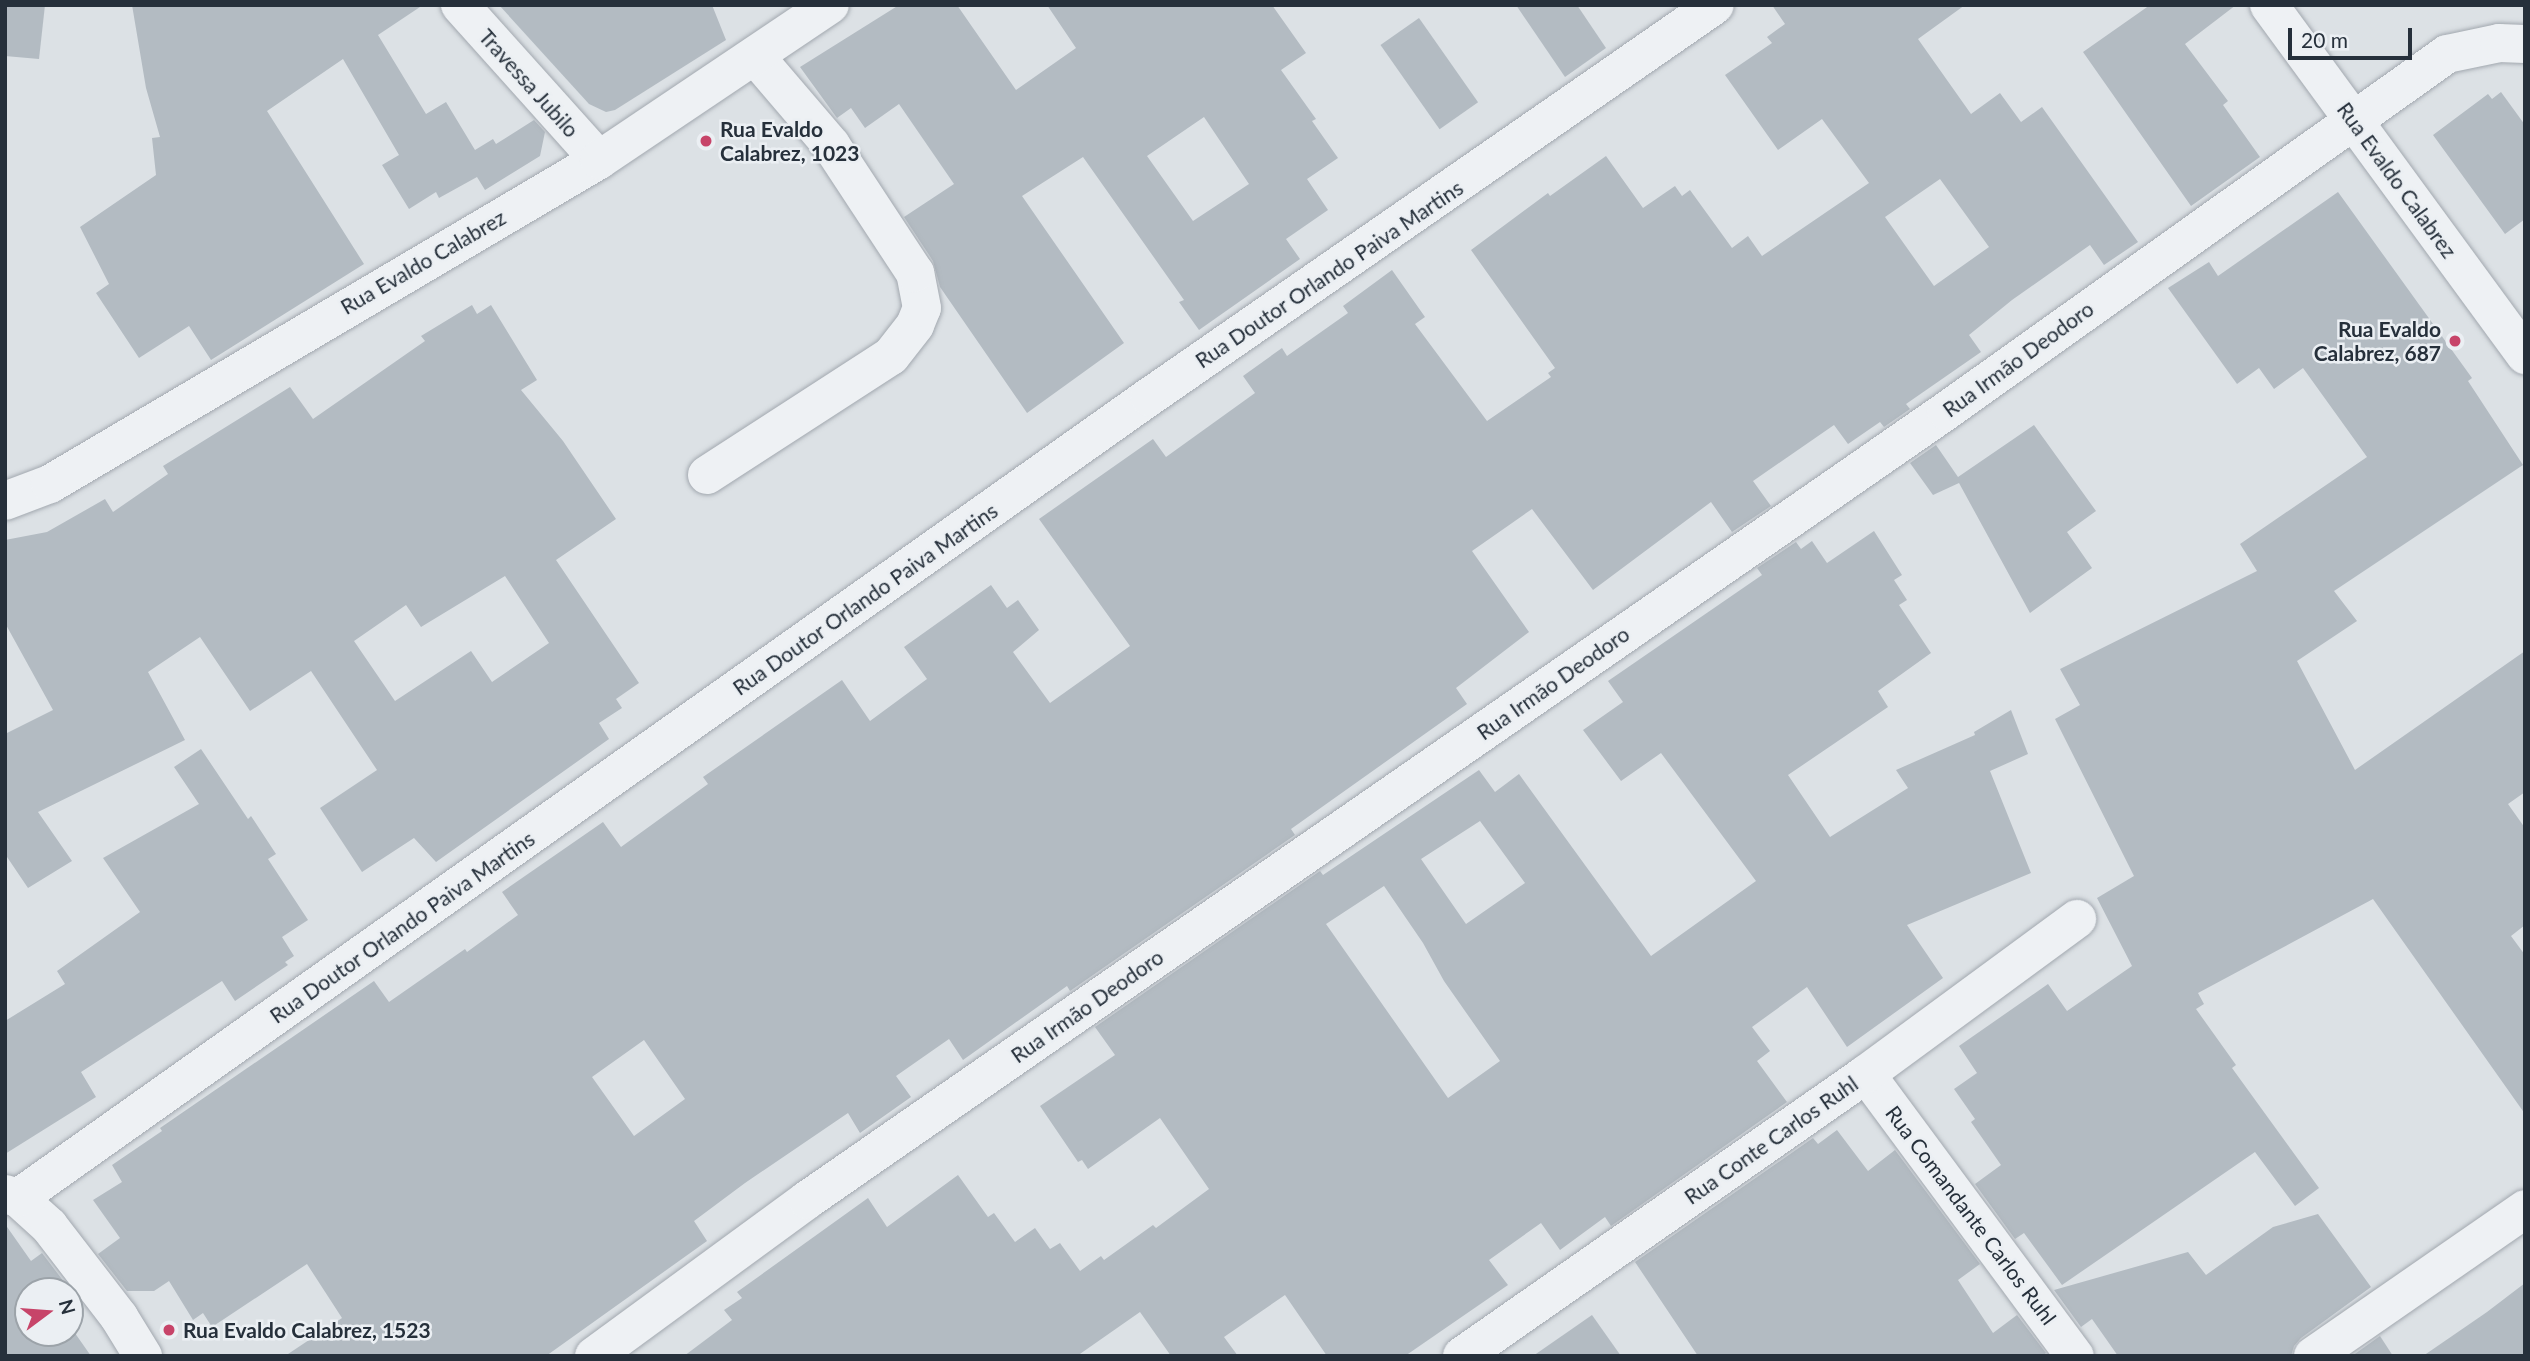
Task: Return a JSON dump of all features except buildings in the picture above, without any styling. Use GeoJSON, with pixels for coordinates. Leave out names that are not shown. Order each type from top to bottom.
{"type":"FeatureCollection","features":[{"type":"Feature","properties":{"kind":"street","name":"Travessa Jubilo"},"geometry":{"type":"LineString","coordinates":[[460,5],[599,160]]}},
{"type":"Feature","properties":{"kind":"street","name":"Rua Evaldo Calabrez"},"geometry":{"type":"LineString","coordinates":[[5,501],[50,484],[599,160],[830,5]]}},
{"type":"Feature","properties":{"kind":"street","name":"Rua Doutor Orlando Paiva Martins"},"geometry":{"type":"LineString","coordinates":[[12,1196],[1149,397],[1715,5]]}},
{"type":"Feature","properties":{"kind":"street","name":"Rua Evaldo Calabrez"},"geometry":{"type":"LineString","coordinates":[[2269,5],[2525,355]]}},
{"type":"Feature","properties":{"kind":"street","name":"Rua Irmão Deodoro"},"geometry":{"type":"LineString","coordinates":[[594,1356],[819,1192],[1946,411],[2447,54],[2499,43],[2525,44]]}},
{"type":"Feature","properties":{"kind":"street"},"geometry":{"type":"LineString","coordinates":[[707,475],[891,356],[915,325],[922,308],[915,273],[831,145],[755,56]]}},
{"type":"Feature","properties":{"kind":"street","name":"Rua Conte Carlos Ruhl"},"geometry":{"type":"LineString","coordinates":[[1462,1356],[1866,1074],[2077,919]]}},
{"type":"Feature","properties":{"kind":"street","name":"Rua Comandante Carlos Ruhl"},"geometry":{"type":"LineString","coordinates":[[1866,1074],[2075,1356]]}},
{"type":"Feature","properties":{"kind":"street"},"geometry":{"type":"LineString","coordinates":[[12,1196],[49,1226],[119,1317],[143,1356]]}},
{"type":"Feature","properties":{"kind":"street"},"geometry":{"type":"LineString","coordinates":[[2312,1356],[2525,1209]]}},
{"type":"Feature","properties":{"kind":"place","name":"Rua Evaldo Calabrez, 1023"},"geometry":{"type":"Point","coordinates":[706,141]}},
{"type":"Feature","properties":{"kind":"place","name":"Rua Evaldo Calabrez, 687"},"geometry":{"type":"Point","coordinates":[2455,341]}},
{"type":"Feature","properties":{"kind":"place","name":"Rua Evaldo Calabrez, 1523"},"geometry":{"type":"Point","coordinates":[169,1330]}}]}
